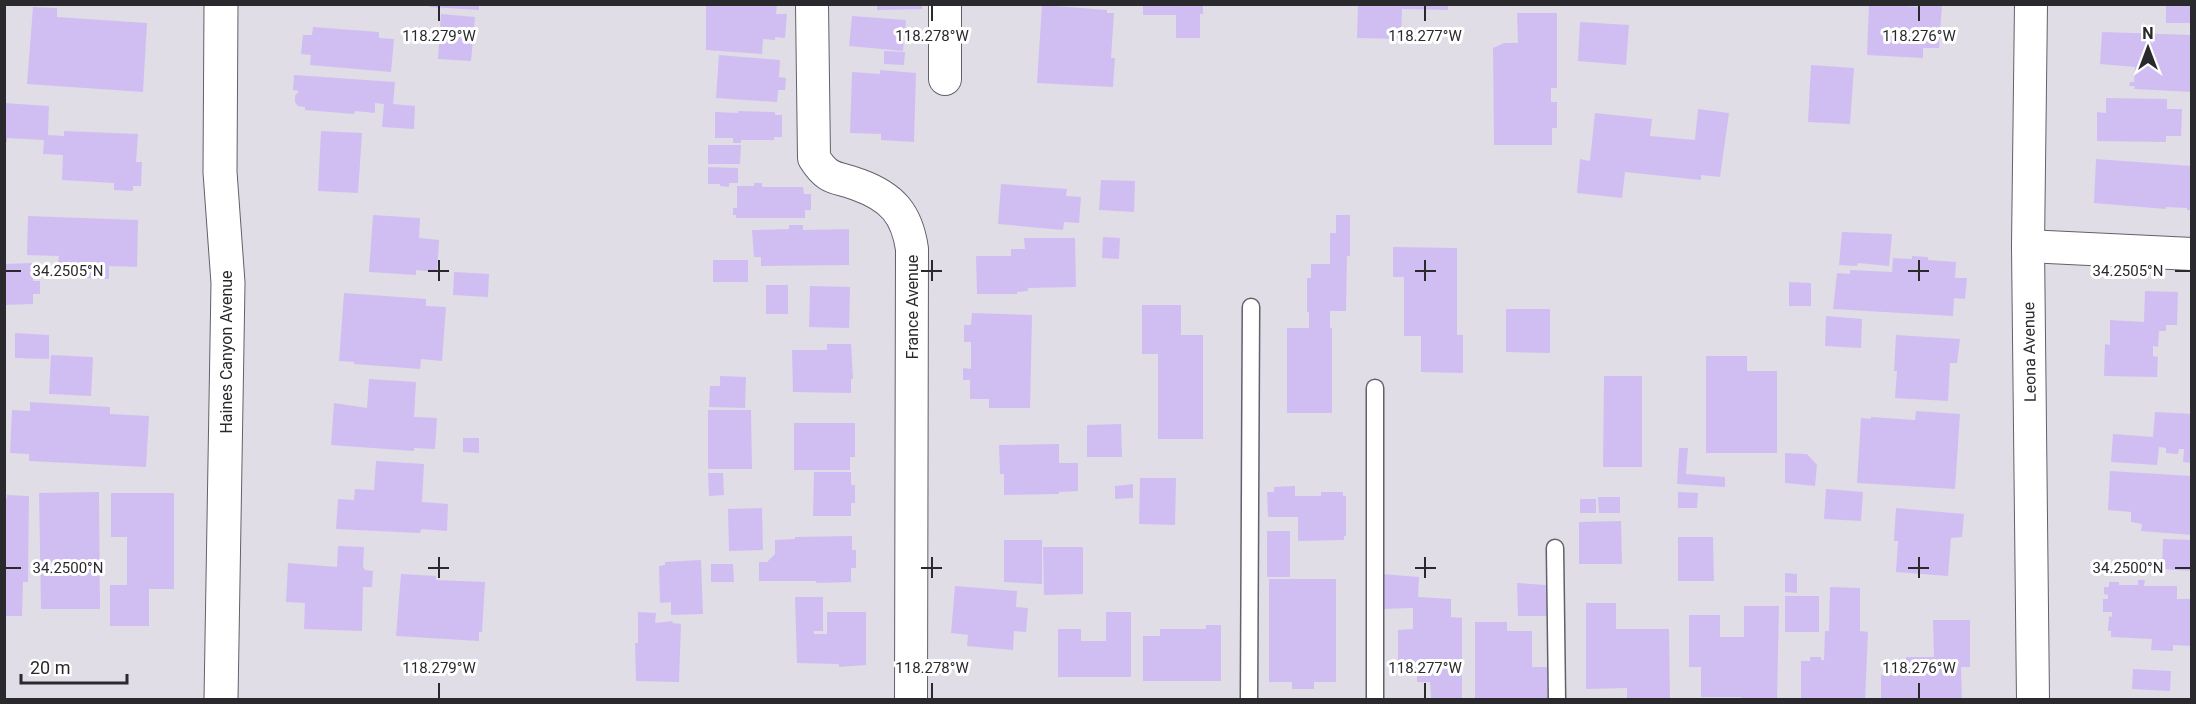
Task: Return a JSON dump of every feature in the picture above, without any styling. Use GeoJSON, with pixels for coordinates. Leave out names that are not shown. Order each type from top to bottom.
{"type":"FeatureCollection","features":[{"type":"Feature","properties":{"kind":"street","name":"Haines Canyon Avenue"},"geometry":{"type":"LineString","coordinates":[[221,4],[220,172],[228,283],[221,699]]}},
{"type":"Feature","properties":{"kind":"street","name":"France Avenue"},"geometry":{"type":"LineString","coordinates":[[812,4],[814,158],[821,170],[883,196],[896,207],[905,219],[911,241],[911,699]]}},
{"type":"Feature","properties":{"kind":"street"},"geometry":{"type":"LineString","coordinates":[[945,4],[945,79]]}},
{"type":"Feature","properties":{"kind":"street","name":"Leona Avenue"},"geometry":{"type":"LineString","coordinates":[[2031,4],[2028,246],[2033,699]]}},
{"type":"Feature","properties":{"kind":"street"},"geometry":{"type":"LineString","coordinates":[[2028,246],[2192,254]]}},
{"type":"Feature","properties":{"kind":"lane"},"geometry":{"type":"LineString","coordinates":[[1249,699],[1251,307]]}},
{"type":"Feature","properties":{"kind":"lane"},"geometry":{"type":"LineString","coordinates":[[1375,388],[1375,699]]}},
{"type":"Feature","properties":{"kind":"lane"},"geometry":{"type":"LineString","coordinates":[[1555,548],[1557,699]]}},
{"type":"Feature","properties":{"kind":"building"},"geometry":{"type":"Polygon","coordinates":[[[430,4],[479,4],[479,10],[430,7],[430,4]]]}},
{"type":"Feature","properties":{"kind":"building"},"geometry":{"type":"Polygon","coordinates":[[[706,4],[777,4],[776,14],[787,14],[785,38],[763,39],[762,54],[706,50],[706,4]]]}},
{"type":"Feature","properties":{"kind":"building"},"geometry":{"type":"Polygon","coordinates":[[[877,4],[922,4],[922,9],[877,10],[877,4]]]}},
{"type":"Feature","properties":{"kind":"building"},"geometry":{"type":"Polygon","coordinates":[[[1143,4],[1203,4],[1203,14],[1200,14],[1200,38],[1176,38],[1176,15],[1143,15],[1143,4]]]}},
{"type":"Feature","properties":{"kind":"building"},"geometry":{"type":"Polygon","coordinates":[[[1358,4],[1448,4],[1448,10],[1402,9],[1401,39],[1357,38],[1358,4]]]}},
{"type":"Feature","properties":{"kind":"building"},"geometry":{"type":"Polygon","coordinates":[[[1869,4],[1920,7],[1920,5],[1942,5],[1939,48],[1923,48],[1923,58],[1867,55],[1869,4]]]}},
{"type":"Feature","properties":{"kind":"building"},"geometry":{"type":"Polygon","coordinates":[[[2166,4],[2192,4],[2192,23],[2166,23],[2166,4]]]}},
{"type":"Feature","properties":{"kind":"building"},"geometry":{"type":"Polygon","coordinates":[[[1042,5],[1107,10],[1107,13],[1114,13],[1111,58],[1115,58],[1113,87],[1037,83],[1042,5]]]}},
{"type":"Feature","properties":{"kind":"building"},"geometry":{"type":"Polygon","coordinates":[[[33,7],[57,8],[57,17],[147,23],[143,92],[27,84],[33,7]]]}},
{"type":"Feature","properties":{"kind":"building"},"geometry":{"type":"Polygon","coordinates":[[[1517,13],[1557,13],[1557,88],[1551,88],[1551,102],[1557,102],[1557,128],[1552,128],[1552,145],[1494,145],[1493,48],[1504,43],[1518,43],[1517,13]]]}},
{"type":"Feature","properties":{"kind":"building"},"geometry":{"type":"Polygon","coordinates":[[[441,14],[475,17],[471,61],[438,59],[441,14]]]}},
{"type":"Feature","properties":{"kind":"building"},"geometry":{"type":"Polygon","coordinates":[[[852,16],[906,20],[903,51],[849,46],[852,16]]]}},
{"type":"Feature","properties":{"kind":"building"},"geometry":{"type":"Polygon","coordinates":[[[1580,22],[1629,25],[1626,65],[1578,61],[1580,22]]]}},
{"type":"Feature","properties":{"kind":"building"},"geometry":{"type":"Polygon","coordinates":[[[313,27],[379,32],[379,38],[394,39],[391,72],[310,65],[311,55],[301,54],[303,35],[312,35],[313,27]]]}},
{"type":"Feature","properties":{"kind":"building"},"geometry":{"type":"Polygon","coordinates":[[[2102,32],[2192,35],[2192,92],[2134,89],[2135,86],[2129,86],[2130,82],[2134,82],[2135,67],[2100,64],[2102,32]]]}},
{"type":"Feature","properties":{"kind":"building"},"geometry":{"type":"Polygon","coordinates":[[[884,51],[905,52],[904,65],[884,64],[884,51]]]}},
{"type":"Feature","properties":{"kind":"building"},"geometry":{"type":"Polygon","coordinates":[[[719,55],[780,60],[779,77],[786,78],[785,90],[778,90],[777,102],[716,98],[719,55]]]}},
{"type":"Feature","properties":{"kind":"building"},"geometry":{"type":"Polygon","coordinates":[[[1811,65],[1854,68],[1850,124],[1808,122],[1811,65]]]}},
{"type":"Feature","properties":{"kind":"building"},"geometry":{"type":"Polygon","coordinates":[[[880,70],[916,73],[914,142],[881,140],[881,134],[850,133],[852,72],[880,74],[880,70]]]}},
{"type":"Feature","properties":{"kind":"building"},"geometry":{"type":"Polygon","coordinates":[[[294,75],[395,82],[393,104],[415,106],[414,129],[382,127],[384,104],[375,103],[375,113],[355,111],[354,114],[305,110],[305,107],[298,106],[295,102],[295,96],[299,91],[293,90],[294,75]]]}},
{"type":"Feature","properties":{"kind":"building"},"geometry":{"type":"Polygon","coordinates":[[[2106,98],[2167,99],[2167,109],[2182,109],[2181,136],[2166,136],[2166,142],[2097,141],[2097,112],[2106,113],[2106,98]]]}},
{"type":"Feature","properties":{"kind":"building"},"geometry":{"type":"Polygon","coordinates":[[[4,103],[49,106],[48,135],[64,136],[64,131],[138,134],[136,162],[142,162],[141,186],[133,186],[133,191],[114,190],[114,183],[62,180],[63,155],[43,154],[44,140],[7,138],[7,142],[4,141],[4,103]]]}},
{"type":"Feature","properties":{"kind":"building"},"geometry":{"type":"Polygon","coordinates":[[[1698,109],[1729,113],[1720,177],[1701,175],[1701,180],[1625,172],[1622,198],[1577,193],[1580,159],[1590,161],[1595,113],[1652,119],[1650,136],[1695,140],[1698,109]]]}},
{"type":"Feature","properties":{"kind":"building"},"geometry":{"type":"Polygon","coordinates":[[[738,111],[775,112],[775,115],[782,115],[782,137],[774,137],[774,140],[741,140],[741,143],[733,143],[733,138],[715,138],[715,112],[738,113],[738,111]]]}},
{"type":"Feature","properties":{"kind":"building"},"geometry":{"type":"Polygon","coordinates":[[[321,131],[362,133],[358,193],[318,191],[321,131]]]}},
{"type":"Feature","properties":{"kind":"building"},"geometry":{"type":"Polygon","coordinates":[[[708,145],[741,145],[740,164],[708,164],[708,145]]]}},
{"type":"Feature","properties":{"kind":"building"},"geometry":{"type":"Polygon","coordinates":[[[2096,159],[2192,166],[2192,210],[2094,203],[2096,159]]]}},
{"type":"Feature","properties":{"kind":"building"},"geometry":{"type":"Polygon","coordinates":[[[708,167],[738,168],[738,183],[729,183],[729,187],[708,184],[708,167]]]}},
{"type":"Feature","properties":{"kind":"building"},"geometry":{"type":"Polygon","coordinates":[[[1101,180],[1135,181],[1134,212],[1099,210],[1101,180]]]}},
{"type":"Feature","properties":{"kind":"building"},"geometry":{"type":"Polygon","coordinates":[[[754,183],[762,183],[762,187],[803,187],[804,194],[811,194],[811,210],[805,210],[805,218],[736,218],[736,215],[733,215],[733,208],[737,208],[737,186],[754,186],[754,183]]]}},
{"type":"Feature","properties":{"kind":"building"},"geometry":{"type":"Polygon","coordinates":[[[1001,184],[1067,189],[1066,196],[1081,197],[1079,223],[1064,222],[1063,230],[998,224],[1001,184]]]}},
{"type":"Feature","properties":{"kind":"building"},"geometry":{"type":"Polygon","coordinates":[[[373,215],[420,218],[419,238],[439,240],[437,272],[416,270],[416,275],[369,272],[373,215]]]}},
{"type":"Feature","properties":{"kind":"building"},"geometry":{"type":"Polygon","coordinates":[[[1336,215],[1350,215],[1350,256],[1347,256],[1346,311],[1330,311],[1332,413],[1287,413],[1287,328],[1309,328],[1307,278],[1311,278],[1311,264],[1330,264],[1330,233],[1336,233],[1336,215]]]}},
{"type":"Feature","properties":{"kind":"building"},"geometry":{"type":"Polygon","coordinates":[[[28,216],[138,220],[137,267],[109,266],[109,279],[63,277],[63,264],[58,263],[59,256],[27,255],[28,216]]]}},
{"type":"Feature","properties":{"kind":"building"},"geometry":{"type":"Polygon","coordinates":[[[789,225],[803,225],[803,230],[849,229],[849,265],[761,266],[761,257],[754,257],[752,230],[789,229],[789,225]]]}},
{"type":"Feature","properties":{"kind":"building"},"geometry":{"type":"Polygon","coordinates":[[[1842,232],[1892,234],[1889,266],[1858,263],[1857,266],[1839,265],[1842,232]]]}},
{"type":"Feature","properties":{"kind":"building"},"geometry":{"type":"Polygon","coordinates":[[[1103,237],[1120,238],[1119,259],[1102,258],[1103,237]]]}},
{"type":"Feature","properties":{"kind":"building"},"geometry":{"type":"Polygon","coordinates":[[[1024,238],[1075,238],[1076,287],[1028,288],[1028,291],[1017,292],[1017,294],[977,294],[976,256],[1011,256],[1011,249],[1025,249],[1024,238]]]}},
{"type":"Feature","properties":{"kind":"building"},"geometry":{"type":"Polygon","coordinates":[[[1393,247],[1457,248],[1457,335],[1463,335],[1463,373],[1421,372],[1421,336],[1404,336],[1404,277],[1393,277],[1393,247]]]}},
{"type":"Feature","properties":{"kind":"building"},"geometry":{"type":"Polygon","coordinates":[[[1912,256],[1928,257],[1928,260],[1956,262],[1955,278],[1967,278],[1965,299],[1954,298],[1953,316],[1833,309],[1837,273],[1850,274],[1850,270],[1892,272],[1893,258],[1912,259],[1912,256]]]}},
{"type":"Feature","properties":{"kind":"building"},"geometry":{"type":"Polygon","coordinates":[[[713,260],[748,260],[748,282],[713,282],[713,260]]]}},
{"type":"Feature","properties":{"kind":"building"},"geometry":{"type":"Polygon","coordinates":[[[32,263],[33,281],[40,281],[40,294],[33,294],[33,304],[4,305],[4,264],[32,263]]]}},
{"type":"Feature","properties":{"kind":"building"},"geometry":{"type":"Polygon","coordinates":[[[454,272],[489,274],[488,297],[453,295],[454,272]]]}},
{"type":"Feature","properties":{"kind":"building"},"geometry":{"type":"Polygon","coordinates":[[[1789,282],[1811,283],[1811,306],[1789,306],[1789,282]]]}},
{"type":"Feature","properties":{"kind":"building"},"geometry":{"type":"Polygon","coordinates":[[[766,285],[788,285],[788,314],[766,314],[766,285]]]}},
{"type":"Feature","properties":{"kind":"building"},"geometry":{"type":"Polygon","coordinates":[[[810,286],[850,287],[849,328],[809,327],[810,286]]]}},
{"type":"Feature","properties":{"kind":"building"},"geometry":{"type":"Polygon","coordinates":[[[2145,291],[2178,292],[2177,325],[2166,325],[2166,331],[2159,331],[2158,347],[2153,346],[2153,356],[2158,357],[2157,377],[2104,376],[2105,344],[2110,345],[2110,320],[2144,322],[2145,291]]]}},
{"type":"Feature","properties":{"kind":"building"},"geometry":{"type":"Polygon","coordinates":[[[344,293],[426,299],[426,306],[446,307],[442,361],[421,359],[420,369],[339,361],[344,293]]]}},
{"type":"Feature","properties":{"kind":"building"},"geometry":{"type":"Polygon","coordinates":[[[1142,305],[1181,305],[1181,335],[1203,335],[1203,439],[1158,439],[1158,354],[1142,354],[1142,305]]]}},
{"type":"Feature","properties":{"kind":"building"},"geometry":{"type":"Polygon","coordinates":[[[1506,309],[1550,309],[1550,353],[1506,352],[1506,309]]]}},
{"type":"Feature","properties":{"kind":"building"},"geometry":{"type":"Polygon","coordinates":[[[972,313],[1032,315],[1030,408],[989,408],[989,399],[970,399],[970,380],[963,380],[963,368],[971,369],[971,342],[964,342],[964,325],[971,325],[972,313]]]}},
{"type":"Feature","properties":{"kind":"building"},"geometry":{"type":"Polygon","coordinates":[[[1826,316],[1862,319],[1861,348],[1825,346],[1826,316]]]}},
{"type":"Feature","properties":{"kind":"building"},"geometry":{"type":"Polygon","coordinates":[[[15,333],[49,335],[49,359],[15,358],[15,333]]]}},
{"type":"Feature","properties":{"kind":"building"},"geometry":{"type":"Polygon","coordinates":[[[1896,335],[1960,339],[1957,363],[1950,363],[1948,401],[1895,398],[1896,335]]]}},
{"type":"Feature","properties":{"kind":"building"},"geometry":{"type":"Polygon","coordinates":[[[827,344],[851,344],[853,379],[851,379],[851,393],[793,392],[792,350],[827,350],[827,344]]]}},
{"type":"Feature","properties":{"kind":"building"},"geometry":{"type":"Polygon","coordinates":[[[51,355],[93,357],[91,396],[49,394],[51,355]]]}},
{"type":"Feature","properties":{"kind":"building"},"geometry":{"type":"Polygon","coordinates":[[[1706,356],[1747,356],[1747,371],[1777,371],[1777,453],[1706,453],[1706,356]]]}},
{"type":"Feature","properties":{"kind":"building"},"geometry":{"type":"Polygon","coordinates":[[[720,376],[746,377],[745,408],[709,407],[710,386],[720,386],[720,376]]]}},
{"type":"Feature","properties":{"kind":"building"},"geometry":{"type":"Polygon","coordinates":[[[1604,376],[1642,376],[1642,467],[1603,467],[1604,376]]]}},
{"type":"Feature","properties":{"kind":"building"},"geometry":{"type":"Polygon","coordinates":[[[369,379],[416,382],[414,417],[437,418],[435,449],[414,448],[414,451],[331,445],[334,403],[367,408],[369,379]]]}},
{"type":"Feature","properties":{"kind":"building"},"geometry":{"type":"Polygon","coordinates":[[[30,402],[110,407],[110,414],[149,416],[146,467],[29,461],[29,454],[10,453],[12,410],[30,411],[30,402]]]}},
{"type":"Feature","properties":{"kind":"building"},"geometry":{"type":"Polygon","coordinates":[[[708,410],[751,410],[752,469],[708,469],[708,410]]]}},
{"type":"Feature","properties":{"kind":"building"},"geometry":{"type":"Polygon","coordinates":[[[1916,411],[1960,414],[1955,489],[1857,483],[1861,418],[1915,420],[1916,411]]]}},
{"type":"Feature","properties":{"kind":"building"},"geometry":{"type":"Polygon","coordinates":[[[2155,412],[2192,414],[2192,463],[2183,462],[2184,449],[2179,449],[2178,454],[2166,453],[2166,448],[2159,447],[2157,465],[2111,462],[2113,434],[2153,437],[2155,412]]]}},
{"type":"Feature","properties":{"kind":"building"},"geometry":{"type":"Polygon","coordinates":[[[794,423],[855,423],[855,457],[850,457],[850,470],[794,470],[794,423]]]}},
{"type":"Feature","properties":{"kind":"building"},"geometry":{"type":"Polygon","coordinates":[[[1121,424],[1122,457],[1087,457],[1087,425],[1121,424]]]}},
{"type":"Feature","properties":{"kind":"building"},"geometry":{"type":"Polygon","coordinates":[[[463,438],[479,438],[479,453],[463,452],[463,438]]]}},
{"type":"Feature","properties":{"kind":"building"},"geometry":{"type":"Polygon","coordinates":[[[1059,444],[1059,463],[1078,463],[1078,491],[1059,492],[1059,494],[1004,495],[1004,474],[1000,474],[999,445],[1059,444]]]}},
{"type":"Feature","properties":{"kind":"building"},"geometry":{"type":"Polygon","coordinates":[[[1679,448],[1688,448],[1686,474],[1725,477],[1725,487],[1677,484],[1679,448]]]}},
{"type":"Feature","properties":{"kind":"building"},"geometry":{"type":"Polygon","coordinates":[[[1785,453],[1807,454],[1817,465],[1815,486],[1785,483],[1785,453]]]}},
{"type":"Feature","properties":{"kind":"building"},"geometry":{"type":"Polygon","coordinates":[[[376,461],[424,464],[422,502],[448,504],[447,531],[421,529],[420,533],[336,529],[338,499],[354,500],[355,489],[374,490],[376,461]]]}},
{"type":"Feature","properties":{"kind":"building"},"geometry":{"type":"Polygon","coordinates":[[[2110,471],[2192,476],[2192,535],[2141,531],[2142,524],[2131,522],[2131,512],[2108,510],[2110,471]]]}},
{"type":"Feature","properties":{"kind":"building"},"geometry":{"type":"Polygon","coordinates":[[[814,472],[851,472],[851,485],[855,485],[855,503],[851,503],[851,516],[813,516],[814,472]]]}},
{"type":"Feature","properties":{"kind":"building"},"geometry":{"type":"Polygon","coordinates":[[[708,473],[723,473],[724,495],[709,496],[708,473]]]}},
{"type":"Feature","properties":{"kind":"building"},"geometry":{"type":"Polygon","coordinates":[[[1140,478],[1176,478],[1175,525],[1139,524],[1140,478]]]}},
{"type":"Feature","properties":{"kind":"building"},"geometry":{"type":"Polygon","coordinates":[[[1133,484],[1133,498],[1115,499],[1115,486],[1133,484]]]}},
{"type":"Feature","properties":{"kind":"building"},"geometry":{"type":"Polygon","coordinates":[[[1295,486],[1295,496],[1321,496],[1321,492],[1343,492],[1343,496],[1346,496],[1346,536],[1344,540],[1298,541],[1298,517],[1268,517],[1267,492],[1274,492],[1274,487],[1295,486]]]}},
{"type":"Feature","properties":{"kind":"building"},"geometry":{"type":"Polygon","coordinates":[[[1826,489],[1863,492],[1861,521],[1824,519],[1826,489]]]}},
{"type":"Feature","properties":{"kind":"building"},"geometry":{"type":"Polygon","coordinates":[[[99,492],[100,609],[41,609],[39,493],[99,492]]]}},
{"type":"Feature","properties":{"kind":"building"},"geometry":{"type":"Polygon","coordinates":[[[1678,492],[1698,493],[1697,508],[1678,508],[1678,492]]]}},
{"type":"Feature","properties":{"kind":"building"},"geometry":{"type":"Polygon","coordinates":[[[111,493],[174,493],[174,589],[149,589],[149,626],[110,626],[110,585],[127,585],[127,537],[111,537],[111,493]]]}},
{"type":"Feature","properties":{"kind":"building"},"geometry":{"type":"Polygon","coordinates":[[[7,495],[29,496],[28,582],[23,582],[22,616],[4,616],[4,499],[7,499],[7,495]]]}},
{"type":"Feature","properties":{"kind":"building"},"geometry":{"type":"Polygon","coordinates":[[[1598,497],[1620,497],[1620,513],[1599,513],[1598,497]]]}},
{"type":"Feature","properties":{"kind":"building"},"geometry":{"type":"Polygon","coordinates":[[[1580,499],[1596,499],[1596,513],[1580,513],[1580,499]]]}},
{"type":"Feature","properties":{"kind":"building"},"geometry":{"type":"Polygon","coordinates":[[[762,508],[763,550],[729,551],[728,509],[762,508]]]}},
{"type":"Feature","properties":{"kind":"building"},"geometry":{"type":"Polygon","coordinates":[[[1896,508],[1964,514],[1962,537],[1951,538],[1948,576],[1896,572],[1898,541],[1894,541],[1896,508]]]}},
{"type":"Feature","properties":{"kind":"building"},"geometry":{"type":"Polygon","coordinates":[[[1621,521],[1622,564],[1579,564],[1579,522],[1621,521]]]}},
{"type":"Feature","properties":{"kind":"building"},"geometry":{"type":"Polygon","coordinates":[[[1267,531],[1290,531],[1290,577],[1267,577],[1267,531]]]}},
{"type":"Feature","properties":{"kind":"building"},"geometry":{"type":"Polygon","coordinates":[[[852,536],[852,550],[856,550],[856,568],[851,568],[851,582],[759,581],[759,562],[767,562],[775,554],[775,540],[795,539],[795,537],[852,536]]]}},
{"type":"Feature","properties":{"kind":"building"},"geometry":{"type":"Polygon","coordinates":[[[1678,537],[1713,537],[1714,581],[1678,581],[1678,537]]]}},
{"type":"Feature","properties":{"kind":"building"},"geometry":{"type":"Polygon","coordinates":[[[2163,539],[2192,540],[2192,571],[2162,569],[2163,539]]]}},
{"type":"Feature","properties":{"kind":"building"},"geometry":{"type":"Polygon","coordinates":[[[1004,540],[1042,540],[1042,584],[1004,582],[1004,540]]]}},
{"type":"Feature","properties":{"kind":"building"},"geometry":{"type":"Polygon","coordinates":[[[338,546],[364,547],[363,567],[365,570],[373,571],[372,587],[363,587],[362,631],[304,629],[305,603],[286,602],[288,563],[337,567],[338,546]]]}},
{"type":"Feature","properties":{"kind":"building"},"geometry":{"type":"Polygon","coordinates":[[[1043,547],[1083,547],[1083,594],[1044,595],[1043,547]]]}},
{"type":"Feature","properties":{"kind":"building"},"geometry":{"type":"Polygon","coordinates":[[[701,560],[703,614],[671,615],[671,602],[660,603],[659,566],[665,565],[665,562],[701,560]]]}},
{"type":"Feature","properties":{"kind":"building"},"geometry":{"type":"Polygon","coordinates":[[[711,564],[733,564],[734,582],[711,582],[711,564]]]}},
{"type":"Feature","properties":{"kind":"building"},"geometry":{"type":"Polygon","coordinates":[[[1785,573],[1797,574],[1797,593],[1785,592],[1785,573]]]}},
{"type":"Feature","properties":{"kind":"building"},"geometry":{"type":"Polygon","coordinates":[[[401,574],[436,576],[436,580],[485,582],[482,632],[479,632],[479,641],[396,636],[401,574]]]}},
{"type":"Feature","properties":{"kind":"building"},"geometry":{"type":"Polygon","coordinates":[[[1382,574],[1419,577],[1418,597],[1451,599],[1451,617],[1462,618],[1462,698],[1431,698],[1430,682],[1417,682],[1417,669],[1398,669],[1398,630],[1413,629],[1413,608],[1382,609],[1382,574]]]}},
{"type":"Feature","properties":{"kind":"building"},"geometry":{"type":"Polygon","coordinates":[[[1269,579],[1336,579],[1336,682],[1314,682],[1314,689],[1292,689],[1292,682],[1269,682],[1269,579]]]}},
{"type":"Feature","properties":{"kind":"building"},"geometry":{"type":"Polygon","coordinates":[[[2138,580],[2145,580],[2144,586],[2177,586],[2177,599],[2192,599],[2192,646],[2173,645],[2173,651],[2151,650],[2152,639],[2111,637],[2111,631],[2108,631],[2109,616],[2112,617],[2112,612],[2103,612],[2103,599],[2108,599],[2108,595],[2104,594],[2104,587],[2109,587],[2109,582],[2119,582],[2119,585],[2138,585],[2138,580]]]}},
{"type":"Feature","properties":{"kind":"building"},"geometry":{"type":"Polygon","coordinates":[[[1517,583],[1546,585],[1547,616],[1518,616],[1517,583]]]}},
{"type":"Feature","properties":{"kind":"building"},"geometry":{"type":"Polygon","coordinates":[[[955,586],[1017,591],[1016,607],[1028,608],[1026,632],[1014,631],[1013,650],[967,646],[968,635],[951,633],[955,586]]]}},
{"type":"Feature","properties":{"kind":"building"},"geometry":{"type":"Polygon","coordinates":[[[1830,587],[1860,588],[1860,631],[1868,632],[1865,700],[1801,700],[1801,661],[1810,661],[1810,657],[1821,657],[1821,660],[1824,660],[1825,631],[1829,631],[1830,587]]]}},
{"type":"Feature","properties":{"kind":"building"},"geometry":{"type":"Polygon","coordinates":[[[1785,596],[1819,596],[1819,632],[1785,632],[1785,596]]]}},
{"type":"Feature","properties":{"kind":"building"},"geometry":{"type":"Polygon","coordinates":[[[795,597],[823,597],[823,631],[814,631],[814,634],[827,634],[827,612],[866,612],[866,665],[839,667],[839,664],[797,663],[795,597]]]}},
{"type":"Feature","properties":{"kind":"building"},"geometry":{"type":"Polygon","coordinates":[[[1586,603],[1616,603],[1616,629],[1669,629],[1670,699],[1627,700],[1627,688],[1586,689],[1586,603]]]}},
{"type":"Feature","properties":{"kind":"building"},"geometry":{"type":"Polygon","coordinates":[[[1744,606],[1779,606],[1777,700],[1701,697],[1701,667],[1689,667],[1689,615],[1720,615],[1720,637],[1744,637],[1744,606]]]}},
{"type":"Feature","properties":{"kind":"building"},"geometry":{"type":"Polygon","coordinates":[[[638,612],[656,613],[655,623],[673,621],[672,623],[681,624],[679,682],[636,681],[635,643],[638,643],[638,612]]]}},
{"type":"Feature","properties":{"kind":"building"},"geometry":{"type":"Polygon","coordinates":[[[1106,612],[1131,612],[1131,677],[1058,677],[1058,629],[1081,629],[1081,641],[1106,641],[1106,612]]]}},
{"type":"Feature","properties":{"kind":"building"},"geometry":{"type":"Polygon","coordinates":[[[1933,620],[1970,620],[1970,667],[1961,667],[1962,700],[1881,700],[1881,675],[1906,675],[1906,657],[1934,657],[1933,620]]]}},
{"type":"Feature","properties":{"kind":"building"},"geometry":{"type":"Polygon","coordinates":[[[1475,622],[1507,622],[1507,631],[1532,631],[1532,667],[1548,667],[1548,700],[1475,700],[1475,622]]]}},
{"type":"Feature","properties":{"kind":"building"},"geometry":{"type":"Polygon","coordinates":[[[1206,625],[1221,625],[1221,681],[1143,681],[1143,636],[1160,636],[1160,629],[1206,629],[1206,625]]]}},
{"type":"Feature","properties":{"kind":"building"},"geometry":{"type":"Polygon","coordinates":[[[2133,669],[2171,671],[2170,691],[2132,689],[2133,669]]]}}]}
